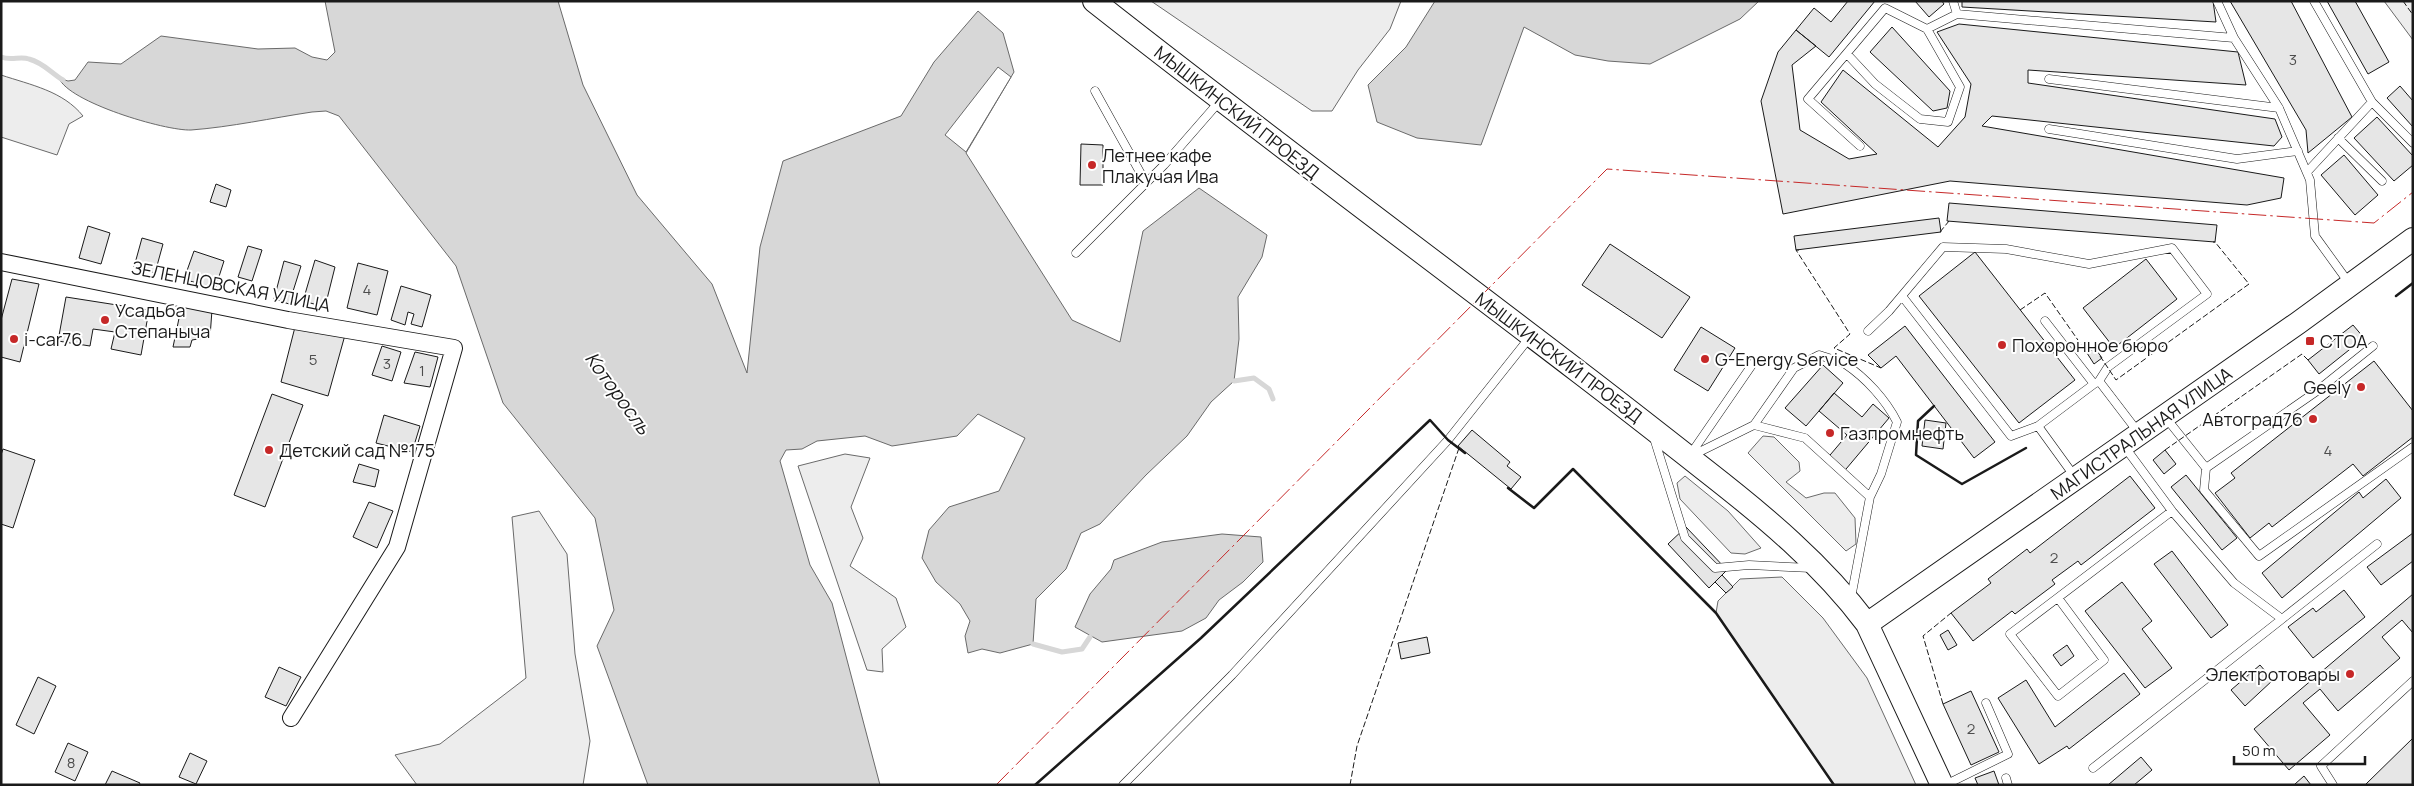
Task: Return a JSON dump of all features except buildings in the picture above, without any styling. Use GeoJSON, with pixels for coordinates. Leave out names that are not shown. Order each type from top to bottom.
{"type":"FeatureCollection","features":[{"type":"Feature","properties":{"kind":"main road","name":"МЫШКИНСКИЙ ПРОЕЗД"},"geometry":{"type":"LineString","coordinates":[[1094,1],[1221,101],[1650,426],[1761,514],[1819,568],[1851,602],[1867,624],[1943,785]]}},
{"type":"Feature","properties":{"kind":"main road","name":"МАГИСТРАЛЬНАЯ УЛИЦА"},"geometry":{"type":"LineString","coordinates":[[1867,624],[2132,440],[2413,239]]}},
{"type":"Feature","properties":{"kind":"street","name":"ЗЕЛЕНЦОВСКАЯ УЛИЦА"},"geometry":{"type":"LineString","coordinates":[[1,262],[288,320],[454,348],[396,547],[291,718]]}},
{"type":"Feature","properties":{"kind":"lane"},"geometry":{"type":"LineString","coordinates":[[1953,1],[1957,14]]}},
{"type":"Feature","properties":{"kind":"lane"},"geometry":{"type":"LineString","coordinates":[[2217,1],[2234,38],[2279,108],[2310,180],[2316,236],[2350,285]]}},
{"type":"Feature","properties":{"kind":"lane"},"geometry":{"type":"LineString","coordinates":[[2314,1],[2372,102],[2413,143]]}},
{"type":"Feature","properties":{"kind":"lane"},"geometry":{"type":"LineString","coordinates":[[1846,54],[1875,84],[1920,119],[1948,122],[1960,87],[1927,29],[1883,5],[1846,54],[1808,98],[1860,146]]}},
{"type":"Feature","properties":{"kind":"lane"},"geometry":{"type":"LineString","coordinates":[[1927,29],[1957,14],[2234,38]]}},
{"type":"Feature","properties":{"kind":"lane"},"geometry":{"type":"LineString","coordinates":[[2049,79],[2279,108]]}},
{"type":"Feature","properties":{"kind":"lane"},"geometry":{"type":"LineString","coordinates":[[1095,91],[1146,183]]}},
{"type":"Feature","properties":{"kind":"lane"},"geometry":{"type":"LineString","coordinates":[[1076,253],[1146,183],[1221,101]]}},
{"type":"Feature","properties":{"kind":"lane"},"geometry":{"type":"LineString","coordinates":[[2307,172],[2372,102]]}},
{"type":"Feature","properties":{"kind":"lane"},"geometry":{"type":"LineString","coordinates":[[2049,129],[2237,158],[2298,151]]}},
{"type":"Feature","properties":{"kind":"lane"},"geometry":{"type":"LineString","coordinates":[[2338,138],[2382,181]]}},
{"type":"Feature","properties":{"kind":"lane"},"geometry":{"type":"LineString","coordinates":[[1868,331],[1902,296],[1943,247],[2006,249],[2089,264],[2172,248],[2207,294],[2108,367],[2096,382],[2038,426],[2011,436],[1902,296]]}},
{"type":"Feature","properties":{"kind":"lane"},"geometry":{"type":"LineString","coordinates":[[2045,320],[2096,382],[2132,440],[2172,511],[2234,583],[2282,619]]}},
{"type":"Feature","properties":{"kind":"lane"},"geometry":{"type":"LineString","coordinates":[[1123,785],[1232,675],[1448,440],[1531,336]]}},
{"type":"Feature","properties":{"kind":"lane"},"geometry":{"type":"LineString","coordinates":[[2206,468],[2317,391],[2373,346]]}},
{"type":"Feature","properties":{"kind":"lane"},"geometry":{"type":"LineString","coordinates":[[1689,457],[1754,425],[1794,368],[1819,354],[1844,364],[1874,389],[1890,408],[1897,422],[1880,474],[1870,497],[1851,602]]}},
{"type":"Feature","properties":{"kind":"lane"},"geometry":{"type":"LineString","coordinates":[[1689,457],[1754,362]]}},
{"type":"Feature","properties":{"kind":"lane"},"geometry":{"type":"LineString","coordinates":[[2165,416],[2206,468],[2204,490],[2259,556],[2413,447]]}},
{"type":"Feature","properties":{"kind":"lane"},"geometry":{"type":"LineString","coordinates":[[1754,425],[1805,438],[1870,497]]}},
{"type":"Feature","properties":{"kind":"lane"},"geometry":{"type":"LineString","coordinates":[[1650,426],[1685,538],[1716,568],[1749,565],[1819,568]]}},
{"type":"Feature","properties":{"kind":"lane"},"geometry":{"type":"LineString","coordinates":[[2038,426],[2076,478]]}},
{"type":"Feature","properties":{"kind":"lane"},"geometry":{"type":"LineString","coordinates":[[2058,598],[2104,660],[2058,696],[2010,634],[2172,511]]}},
{"type":"Feature","properties":{"kind":"lane"},"geometry":{"type":"LineString","coordinates":[[2093,768],[2377,544]]}},
{"type":"Feature","properties":{"kind":"lane"},"geometry":{"type":"LineString","coordinates":[[2333,785],[2321,766],[2413,681]]}},
{"type":"Feature","properties":{"kind":"lane"},"geometry":{"type":"LineString","coordinates":[[1943,785],[2008,754],[1986,703]]}},
{"type":"Feature","properties":{"kind":"shaded area"},"geometry":{"type":"Polygon","coordinates":[[[1151,1],[1401,1],[1390,29],[1358,70],[1332,111],[1312,111],[1151,1]]]}},
{"type":"Feature","properties":{"kind":"shaded area"},"geometry":{"type":"Polygon","coordinates":[[[2384,1],[2413,1],[2413,40],[2384,1]]]}},
{"type":"Feature","properties":{"kind":"shaded area"},"geometry":{"type":"Polygon","coordinates":[[[1,75],[46,90],[66,100],[83,116],[69,124],[57,155],[1,137],[1,75]]]}},
{"type":"Feature","properties":{"kind":"shaded area"},"geometry":{"type":"Polygon","coordinates":[[[1763,436],[1774,437],[1799,462],[1800,471],[1786,482],[1806,498],[1824,493],[1835,493],[1855,518],[1856,544],[1846,551],[1748,453],[1763,436]]]}},
{"type":"Feature","properties":{"kind":"shaded area"},"geometry":{"type":"Polygon","coordinates":[[[845,454],[870,458],[851,507],[863,538],[850,566],[896,598],[906,627],[882,649],[883,672],[867,670],[798,466],[845,454]]]}},
{"type":"Feature","properties":{"kind":"shaded area"},"geometry":{"type":"Polygon","coordinates":[[[1685,476],[1728,511],[1761,548],[1745,554],[1731,553],[1680,499],[1677,483],[1685,476]]]}},
{"type":"Feature","properties":{"kind":"shaded area"},"geometry":{"type":"Polygon","coordinates":[[[539,511],[567,554],[575,654],[590,741],[583,785],[417,785],[395,755],[440,744],[526,678],[512,517],[539,511]]]}},
{"type":"Feature","properties":{"kind":"shaded area"},"geometry":{"type":"Polygon","coordinates":[[[1782,577],[1823,618],[1867,678],[1916,785],[1834,785],[1716,613],[1718,601],[1740,579],[1782,577]]]}},
{"type":"Feature","properties":{"kind":"water","name":"Которосль"},"geometry":{"type":"Polygon","coordinates":[[[325,1],[558,1],[583,85],[637,195],[712,284],[747,373],[760,247],[783,161],[901,116],[934,62],[978,11],[1003,33],[1014,72],[966,153],[1072,320],[1120,342],[1143,231],[1199,188],[1267,235],[1262,257],[1238,297],[1239,339],[1234,381],[1211,402],[1187,436],[1146,475],[1100,524],[1081,533],[1066,569],[1036,599],[1033,644],[1000,653],[982,649],[968,653],[965,636],[970,621],[960,604],[936,582],[922,558],[929,530],[949,507],[999,491],[1025,438],[978,414],[957,436],[892,446],[865,436],[817,441],[802,449],[786,450],[780,461],[810,565],[832,603],[880,785],[648,785],[597,646],[614,610],[595,518],[503,403],[456,266],[339,116],[326,111],[312,112],[221,127],[191,130],[178,129],[140,120],[98,105],[66,87],[59,78],[68,81],[75,80],[88,62],[121,64],[161,36],[258,49],[295,48],[312,57],[327,60],[335,52],[325,1]]]}},
{"type":"Feature","properties":{"kind":"water"},"geometry":{"type":"Polygon","coordinates":[[[1435,1],[1759,1],[1740,19],[1650,64],[1608,61],[1575,55],[1524,27],[1481,145],[1417,138],[1377,122],[1368,85],[1406,47],[1435,1]]]}},
{"type":"Feature","properties":{"kind":"water"},"geometry":{"type":"Polygon","coordinates":[[[1222,534],[1261,537],[1263,562],[1243,582],[1219,600],[1206,618],[1182,631],[1102,642],[1075,627],[1090,594],[1111,569],[1114,560],[1162,542],[1222,534]]]}},
{"type":"Feature","properties":{"kind":"pier"},"geometry":{"type":"Polygon","coordinates":[[[998,67],[1011,77],[966,152],[945,135],[998,67]]]}},
{"type":"Feature","properties":{"kind":"waterway"},"geometry":{"type":"LineString","coordinates":[[1,57],[8,59],[26,58],[43,66],[63,80]]}},
{"type":"Feature","properties":{"kind":"waterway"},"geometry":{"type":"LineString","coordinates":[[1234,381],[1254,378],[1269,389],[1273,399]]}},
{"type":"Feature","properties":{"kind":"waterway"},"geometry":{"type":"LineString","coordinates":[[1033,644],[1062,652],[1082,649],[1090,637]]}},
{"type":"Feature","properties":{"kind":"fence"},"geometry":{"type":"LineString","coordinates":[[2403,1],[2413,15]]}},
{"type":"Feature","properties":{"kind":"fence"},"geometry":{"type":"LineString","coordinates":[[1940,232],[1949,221]]}},
{"type":"Feature","properties":{"kind":"fence"},"geometry":{"type":"LineString","coordinates":[[2100,356],[2116,380],[2249,284],[2215,242],[2213,242]]}},
{"type":"Feature","properties":{"kind":"fence"},"geometry":{"type":"LineString","coordinates":[[1799,250],[1796,250],[1850,334],[1834,348],[1881,368]]}},
{"type":"Feature","properties":{"kind":"fence"},"geometry":{"type":"LineString","coordinates":[[2020,310],[2045,293],[2088,352]]}},
{"type":"Feature","properties":{"kind":"fence"},"geometry":{"type":"LineString","coordinates":[[2165,450],[2302,354],[2308,360]]}},
{"type":"Feature","properties":{"kind":"fence"},"geometry":{"type":"LineString","coordinates":[[1350,785],[1357,746],[1459,448]]}},
{"type":"Feature","properties":{"kind":"fence"},"geometry":{"type":"LineString","coordinates":[[1943,704],[1923,636],[1951,613]]}},
{"type":"Feature","properties":{"kind":"wall"},"geometry":{"type":"LineString","coordinates":[[2396,296],[2413,283]]}},
{"type":"Feature","properties":{"kind":"wall"},"geometry":{"type":"LineString","coordinates":[[1934,406],[1918,421],[1916,455],[1962,484],[2026,448]]}},
{"type":"Feature","properties":{"kind":"wall"},"geometry":{"type":"LineString","coordinates":[[1035,785],[1201,638],[1430,420],[1448,440],[1465,453]]}},
{"type":"Feature","properties":{"kind":"wall"},"geometry":{"type":"LineString","coordinates":[[1508,488],[1534,508],[1573,469],[1716,613],[1834,785]]}},
{"type":"Feature","properties":{"kind":"power"},"geometry":{"type":"LineString","coordinates":[[996,785],[1607,169],[2374,223],[2413,192]]}},
{"type":"Feature","properties":{"kind":"place","name":"Летнее кафе Плакучая Ива"},"geometry":{"type":"Point","coordinates":[1092,165]}},
{"type":"Feature","properties":{"kind":"place","name":"Усадьба Степаныча"},"geometry":{"type":"Point","coordinates":[105,320]}},
{"type":"Feature","properties":{"kind":"place","name":"i-car76"},"geometry":{"type":"Point","coordinates":[14,339]}},
{"type":"Feature","properties":{"kind":"place","name":"СТОА"},"geometry":{"type":"Point","coordinates":[2310,341]}},
{"type":"Feature","properties":{"kind":"place","name":"Похоронное бюро"},"geometry":{"type":"Point","coordinates":[2002,345]}},
{"type":"Feature","properties":{"kind":"place","name":"G-Energy Service"},"geometry":{"type":"Point","coordinates":[1705,359]}},
{"type":"Feature","properties":{"kind":"place","name":"Geely"},"geometry":{"type":"Point","coordinates":[2361,387]}},
{"type":"Feature","properties":{"kind":"place","name":"Автоград76"},"geometry":{"type":"Point","coordinates":[2313,419]}},
{"type":"Feature","properties":{"kind":"place","name":"Газпромнефть"},"geometry":{"type":"Point","coordinates":[1830,433]}},
{"type":"Feature","properties":{"kind":"place","name":"Детский сад №175"},"geometry":{"type":"Point","coordinates":[269,450]}},
{"type":"Feature","properties":{"kind":"place","name":"Электротовары"},"geometry":{"type":"Point","coordinates":[2350,674]}}]}
